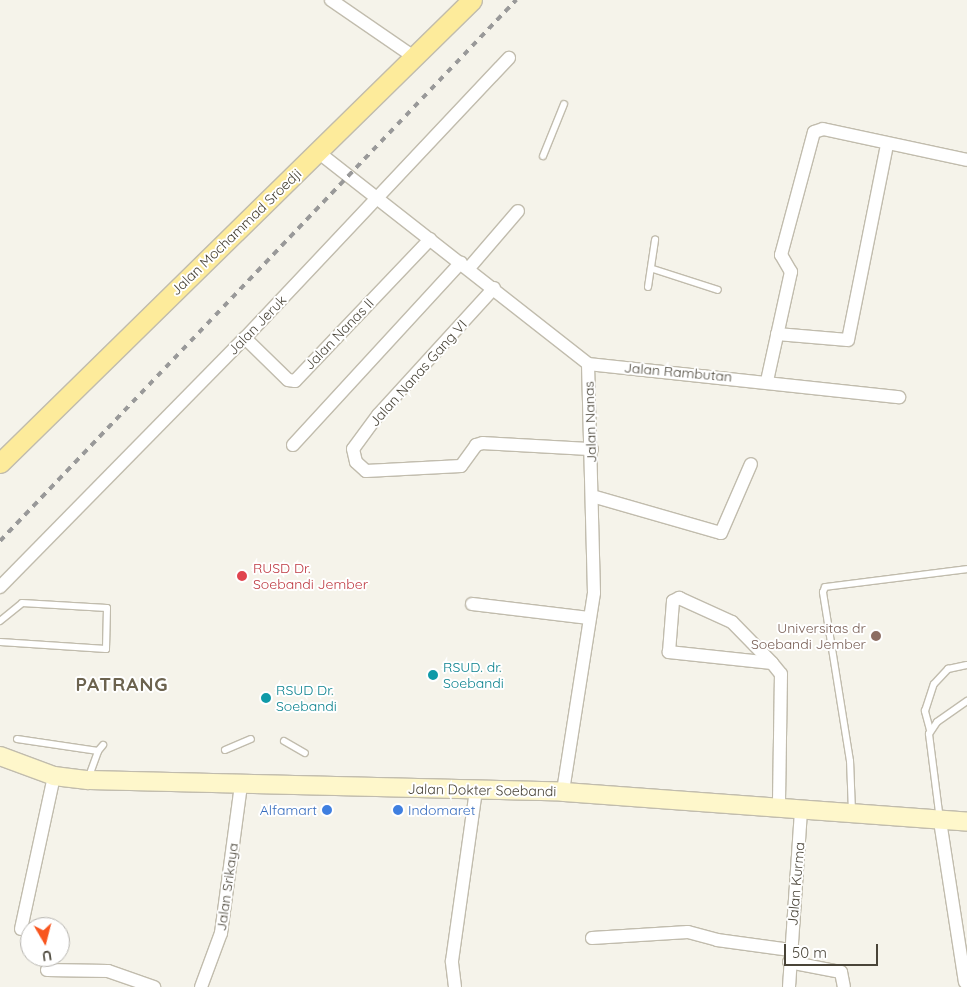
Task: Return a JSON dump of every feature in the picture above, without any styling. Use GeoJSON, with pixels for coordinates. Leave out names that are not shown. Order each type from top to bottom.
{"type":"FeatureCollection","features":[{"type":"Feature","properties":{"kind":"main road","name":"Jalan Mochammad Sroedji"},"geometry":{"type":"LineString","coordinates":[[0,464],[472,0]]}},
{"type":"Feature","properties":{"kind":"main road","name":"Jalan Dokter Soebandi"},"geometry":{"type":"LineString","coordinates":[[0,756],[54,776],[88,780],[563,792],[967,822]]}},
{"type":"Feature","properties":{"kind":"street"},"geometry":{"type":"LineString","coordinates":[[331,0],[414,57]]}},
{"type":"Feature","properties":{"kind":"street","name":"Jalan Jeruk"},"geometry":{"type":"LineString","coordinates":[[0,587],[245,338],[509,58]]}},
{"type":"Feature","properties":{"kind":"street"},"geometry":{"type":"LineString","coordinates":[[767,381],[791,272],[782,255],[814,132],[823,129],[967,160]]}},
{"type":"Feature","properties":{"kind":"street"},"geometry":{"type":"LineString","coordinates":[[777,334],[848,340],[887,144]]}},
{"type":"Feature","properties":{"kind":"street","name":"Jalan Nanas"},"geometry":{"type":"LineString","coordinates":[[318,152],[376,200],[465,265],[588,364],[592,449],[594,593],[563,792]]}},
{"type":"Feature","properties":{"kind":"street"},"geometry":{"type":"LineString","coordinates":[[293,445],[518,211]]}},
{"type":"Feature","properties":{"kind":"street","name":"Jalan Nanas II"},"geometry":{"type":"LineString","coordinates":[[245,338],[288,380],[295,381],[430,239]]}},
{"type":"Feature","properties":{"kind":"street","name":"Jalan Nanas Gang VI"},"geometry":{"type":"LineString","coordinates":[[494,288],[378,415],[353,449],[356,462],[366,471],[461,466],[476,445],[483,443],[592,449]]}},
{"type":"Feature","properties":{"kind":"street","name":"Jalan Rambutan"},"geometry":{"type":"LineString","coordinates":[[588,364],[767,381],[899,397]]}},
{"type":"Feature","properties":{"kind":"street"},"geometry":{"type":"LineString","coordinates":[[592,496],[722,533],[751,464]]}},
{"type":"Feature","properties":{"kind":"street"},"geometry":{"type":"LineString","coordinates":[[772,663],[669,652],[673,601],[679,598],[732,622],[772,663],[783,679],[779,808]]}},
{"type":"Feature","properties":{"kind":"street"},"geometry":{"type":"LineString","coordinates":[[472,604],[589,618]]}},
{"type":"Feature","properties":{"kind":"street"},"geometry":{"type":"LineString","coordinates":[[24,917],[54,776]]}},
{"type":"Feature","properties":{"kind":"street","name":"Jalan Srikaya"},"geometry":{"type":"LineString","coordinates":[[201,987],[221,933],[241,785]]}},
{"type":"Feature","properties":{"kind":"street"},"geometry":{"type":"LineString","coordinates":[[455,987],[452,961],[476,791]]}},
{"type":"Feature","properties":{"kind":"street","name":"Jalan Kurma"},"geometry":{"type":"LineString","coordinates":[[789,987],[801,811]]}},
{"type":"Feature","properties":{"kind":"street"},"geometry":{"type":"LineString","coordinates":[[940,821],[965,982]]}},
{"type":"Feature","properties":{"kind":"street"},"geometry":{"type":"LineString","coordinates":[[592,938],[688,932],[790,956],[841,972],[844,987]]}},
{"type":"Feature","properties":{"kind":"street"},"geometry":{"type":"LineString","coordinates":[[47,970],[108,972],[154,987]]}},
{"type":"Feature","properties":{"kind":"lane"},"geometry":{"type":"LineString","coordinates":[[543,156],[564,104]]}},
{"type":"Feature","properties":{"kind":"lane"},"geometry":{"type":"LineString","coordinates":[[648,287],[653,269],[655,240]]}},
{"type":"Feature","properties":{"kind":"lane"},"geometry":{"type":"LineString","coordinates":[[653,269],[718,290]]}},
{"type":"Feature","properties":{"kind":"lane"},"geometry":{"type":"LineString","coordinates":[[852,814],[850,761],[823,592],[826,587],[967,569]]}},
{"type":"Feature","properties":{"kind":"lane"},"geometry":{"type":"LineString","coordinates":[[0,621],[22,603],[108,608],[106,649],[0,642]]}},
{"type":"Feature","properties":{"kind":"lane"},"geometry":{"type":"LineString","coordinates":[[940,821],[928,745],[930,730],[925,711],[934,684],[948,669],[967,666]]}},
{"type":"Feature","properties":{"kind":"lane"},"geometry":{"type":"LineString","coordinates":[[930,730],[967,701]]}},
{"type":"Feature","properties":{"kind":"lane"},"geometry":{"type":"LineString","coordinates":[[17,739],[98,751]]}},
{"type":"Feature","properties":{"kind":"lane"},"geometry":{"type":"LineString","coordinates":[[225,750],[251,739]]}},
{"type":"Feature","properties":{"kind":"lane"},"geometry":{"type":"LineString","coordinates":[[284,741],[305,753]]}},
{"type":"Feature","properties":{"kind":"lane"},"geometry":{"type":"LineString","coordinates":[[88,780],[98,751],[103,745]]}},
{"type":"Feature","properties":{"kind":"railway"},"geometry":{"type":"LineString","coordinates":[[0,541],[516,0]]}},
{"type":"Feature","properties":{"kind":"place","name":"RUSD Dr. Soebandi Jember"},"geometry":{"type":"Point","coordinates":[242,576]}},
{"type":"Feature","properties":{"kind":"place","name":"Universitas dr Soebandi Jember"},"geometry":{"type":"Point","coordinates":[876,636]}},
{"type":"Feature","properties":{"kind":"place","name":"RSUD. dr. Soebandi"},"geometry":{"type":"Point","coordinates":[433,675]}},
{"type":"Feature","properties":{"kind":"place","name":"RSUD Dr. Soebandi"},"geometry":{"type":"Point","coordinates":[266,698]}},
{"type":"Feature","properties":{"kind":"place","name":"Alfamart"},"geometry":{"type":"Point","coordinates":[327,810]}},
{"type":"Feature","properties":{"kind":"place","name":"Indomaret"},"geometry":{"type":"Point","coordinates":[398,810]}},
{"type":"Feature","properties":{"kind":"district","name":"PATRANG"},"geometry":{"type":"Point","coordinates":[122,685]}}]}
